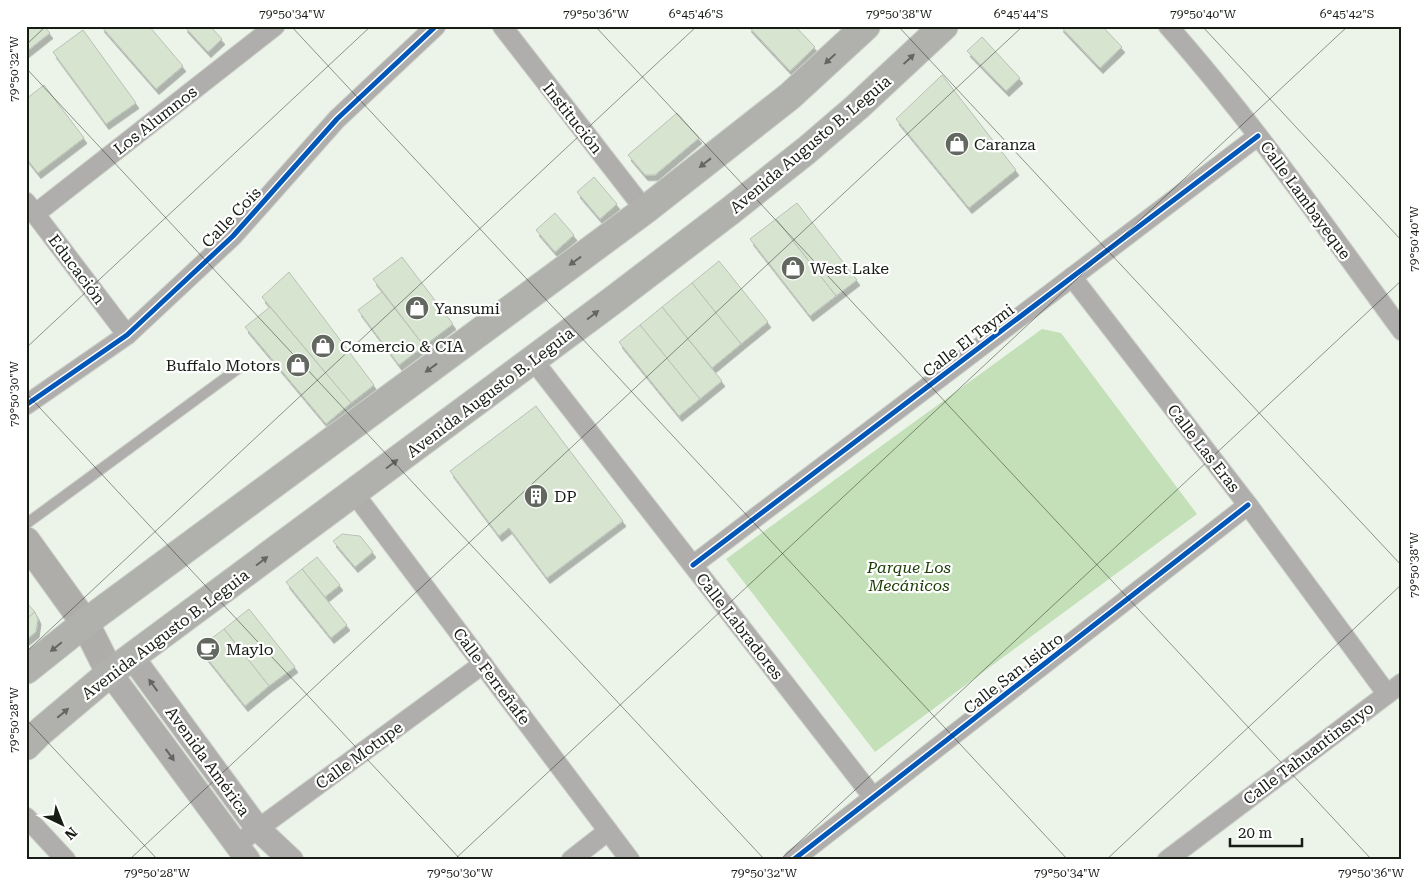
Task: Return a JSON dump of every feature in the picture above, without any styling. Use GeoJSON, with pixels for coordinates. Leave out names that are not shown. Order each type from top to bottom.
{"type":"FeatureCollection","features":[{"type":"Feature","properties":{"kind":"main road"},"geometry":{"type":"LineString","coordinates":[[26,670],[85,623],[645,210],[790,96],[866,26]]}},
{"type":"Feature","properties":{"kind":"main road","name":"Avenida Augusto B. Leguia"},"geometry":{"type":"LineString","coordinates":[[26,746],[110,673],[533,360],[722,217],[858,107],[944,26]]}},
{"type":"Feature","properties":{"kind":"main road"},"geometry":{"type":"LineString","coordinates":[[26,541],[85,623],[110,673]]}},
{"type":"Feature","properties":{"kind":"main road"},"geometry":{"type":"LineString","coordinates":[[85,623],[132,657]]}},
{"type":"Feature","properties":{"kind":"street","name":"Los Alumnos"},"geometry":{"type":"LineString","coordinates":[[31,208],[275,26]]}},
{"type":"Feature","properties":{"kind":"street","name":"Calle Cois"},"geometry":{"type":"LineString","coordinates":[[26,405],[127,335],[234,236],[337,120],[436,26]]}},
{"type":"Feature","properties":{"kind":"street","name":"Institución"},"geometry":{"type":"LineString","coordinates":[[502,26],[645,210]]}},
{"type":"Feature","properties":{"kind":"street","name":"Calle Lambayeque"},"geometry":{"type":"LineString","coordinates":[[1168,26],[1201,63],[1258,136],[1402,331]]}},
{"type":"Feature","properties":{"kind":"street","name":"Calle El Taymi"},"geometry":{"type":"LineString","coordinates":[[693,565],[1258,136]]}},
{"type":"Feature","properties":{"kind":"street","name":"Educación"},"geometry":{"type":"LineString","coordinates":[[31,208],[127,335]]}},
{"type":"Feature","properties":{"kind":"street","name":"Calle Las Eras"},"geometry":{"type":"LineString","coordinates":[[1072,277],[1248,506],[1394,688]]}},
{"type":"Feature","properties":{"kind":"street","name":"Calle Labradores"},"geometry":{"type":"LineString","coordinates":[[533,360],[873,797]]}},
{"type":"Feature","properties":{"kind":"street","name":"Calle Ferreñafe"},"geometry":{"type":"LineString","coordinates":[[354,493],[630,860]]}},
{"type":"Feature","properties":{"kind":"street","name":"Calle San Isidro"},"geometry":{"type":"LineString","coordinates":[[792,860],[1248,506]]}},
{"type":"Feature","properties":{"kind":"street","name":"Avenida América"},"geometry":{"type":"LineString","coordinates":[[132,657],[258,829],[291,860]]}},
{"type":"Feature","properties":{"kind":"street","name":"Calle Motupe"},"geometry":{"type":"LineString","coordinates":[[242,852],[258,829],[483,664]]}},
{"type":"Feature","properties":{"kind":"street","name":"Avenida América"},"geometry":{"type":"LineString","coordinates":[[110,673],[242,852]]}},
{"type":"Feature","properties":{"kind":"street","name":"Calle Tahuantinsuyo"},"geometry":{"type":"LineString","coordinates":[[1167,860],[1394,688]]}},
{"type":"Feature","properties":{"kind":"street"},"geometry":{"type":"LineString","coordinates":[[26,817],[66,860]]}},
{"type":"Feature","properties":{"kind":"street"},"geometry":{"type":"LineString","coordinates":[[571,860],[608,831]]}},
{"type":"Feature","properties":{"kind":"lane"},"geometry":{"type":"LineString","coordinates":[[26,524],[239,368]]}},
{"type":"Feature","properties":{"kind":"green space","name":"Parque Los Mecánicos"},"geometry":{"type":"Polygon","coordinates":[[[1042,329],[1061,333],[1197,514],[875,752],[726,559],[1042,329]]]}},
{"type":"Feature","properties":{"kind":"building"},"geometry":{"type":"Polygon","coordinates":[[[26,26],[44,26],[50,33],[26,52],[26,26]]]}},
{"type":"Feature","properties":{"kind":"building"},"geometry":{"type":"Polygon","coordinates":[[[101,26],[149,26],[183,66],[156,89],[101,26]]]}},
{"type":"Feature","properties":{"kind":"building"},"geometry":{"type":"Polygon","coordinates":[[[184,26],[210,26],[222,39],[208,52],[184,26]]]}},
{"type":"Feature","properties":{"kind":"building"},"geometry":{"type":"Polygon","coordinates":[[[748,26],[795,26],[815,47],[790,71],[748,26]]]}},
{"type":"Feature","properties":{"kind":"building"},"geometry":{"type":"Polygon","coordinates":[[[1060,26],[1102,26],[1122,47],[1100,68],[1060,26]]]}},
{"type":"Feature","properties":{"kind":"building"},"geometry":{"type":"Polygon","coordinates":[[[83,30],[136,103],[106,124],[53,52],[83,30]]]}},
{"type":"Feature","properties":{"kind":"building"},"geometry":{"type":"Polygon","coordinates":[[[982,37],[1020,78],[1006,91],[967,51],[982,37]]]}},
{"type":"Feature","properties":{"kind":"building","name":"Caranza"},"geometry":{"type":"Polygon","coordinates":[[[942,75],[1016,170],[969,208],[896,119],[942,75]]]}},
{"type":"Feature","properties":{"kind":"building"},"geometry":{"type":"Polygon","coordinates":[[[44,85],[84,138],[38,173],[26,158],[26,99],[44,85]]]}},
{"type":"Feature","properties":{"kind":"building"},"geometry":{"type":"Polygon","coordinates":[[[677,113],[699,138],[655,175],[645,175],[628,155],[677,113]]]}},
{"type":"Feature","properties":{"kind":"building"},"geometry":{"type":"Polygon","coordinates":[[[594,177],[617,204],[600,219],[577,192],[594,177]]]}},
{"type":"Feature","properties":{"kind":"building"},"geometry":{"type":"Polygon","coordinates":[[[797,203],[857,280],[836,296],[776,219],[797,203]]]}},
{"type":"Feature","properties":{"kind":"building"},"geometry":{"type":"Polygon","coordinates":[[[555,213],[574,235],[555,252],[536,230],[555,213]]]}},
{"type":"Feature","properties":{"kind":"building","name":"West Lake"},"geometry":{"type":"Polygon","coordinates":[[[776,219],[836,296],[810,316],[750,239],[776,219]]]}},
{"type":"Feature","properties":{"kind":"building","name":"Yansumi"},"geometry":{"type":"Polygon","coordinates":[[[402,257],[453,324],[424,346],[373,279],[402,257]]]}},
{"type":"Feature","properties":{"kind":"building"},"geometry":{"type":"Polygon","coordinates":[[[719,261],[768,322],[741,344],[692,283],[719,261]]]}},
{"type":"Feature","properties":{"kind":"building","name":"Comercio & CIA"},"geometry":{"type":"Polygon","coordinates":[[[289,272],[374,385],[351,403],[262,297],[289,272]]]}},
{"type":"Feature","properties":{"kind":"building"},"geometry":{"type":"Polygon","coordinates":[[[692,283],[741,344],[712,368],[662,307],[692,283]]]}},
{"type":"Feature","properties":{"kind":"building"},"geometry":{"type":"Polygon","coordinates":[[[382,292],[424,346],[399,365],[358,310],[382,292]]]}},
{"type":"Feature","properties":{"kind":"building","name":"Buffalo Motors"},"geometry":{"type":"Polygon","coordinates":[[[270,307],[351,403],[326,424],[245,327],[270,307]]]}},
{"type":"Feature","properties":{"kind":"building"},"geometry":{"type":"Polygon","coordinates":[[[662,307],[722,381],[700,399],[640,325],[662,307]]]}},
{"type":"Feature","properties":{"kind":"building"},"geometry":{"type":"Polygon","coordinates":[[[640,325],[700,399],[679,416],[619,342],[640,325]]]}},
{"type":"Feature","properties":{"kind":"building","name":"DP"},"geometry":{"type":"Polygon","coordinates":[[[536,406],[623,521],[547,578],[509,528],[499,536],[450,471],[536,406]]]}},
{"type":"Feature","properties":{"kind":"building"},"geometry":{"type":"Polygon","coordinates":[[[342,534],[360,536],[373,552],[355,567],[333,541],[342,534]]]}},
{"type":"Feature","properties":{"kind":"building"},"geometry":{"type":"Polygon","coordinates":[[[317,557],[340,585],[325,597],[302,569],[317,557]]]}},
{"type":"Feature","properties":{"kind":"building"},"geometry":{"type":"Polygon","coordinates":[[[302,569],[347,625],[331,638],[286,582],[302,569]]]}},
{"type":"Feature","properties":{"kind":"building"},"geometry":{"type":"Polygon","coordinates":[[[26,602],[35,612],[26,619],[26,602]]]}},
{"type":"Feature","properties":{"kind":"building"},"geometry":{"type":"Polygon","coordinates":[[[249,609],[295,667],[269,686],[224,629],[249,609]]]}},
{"type":"Feature","properties":{"kind":"building"},"geometry":{"type":"Polygon","coordinates":[[[35,612],[38,619],[36,632],[26,640],[26,619],[35,612]]]}},
{"type":"Feature","properties":{"kind":"building"},"geometry":{"type":"Polygon","coordinates":[[[224,629],[269,686],[245,706],[199,648],[224,629]]]}},
{"type":"Feature","properties":{"kind":"cycle path"},"geometry":{"type":"LineString","coordinates":[[26,405],[127,335],[233,236],[337,119],[436,26]]}},
{"type":"Feature","properties":{"kind":"cycle path"},"geometry":{"type":"LineString","coordinates":[[693,565],[1258,136]]}},
{"type":"Feature","properties":{"kind":"cycle path"},"geometry":{"type":"LineString","coordinates":[[793,860],[1248,505]]}},
{"type":"Feature","properties":{"kind":"place","name":"Caranza"},"geometry":{"type":"Point","coordinates":[957,144]}},
{"type":"Feature","properties":{"kind":"place","name":"West Lake"},"geometry":{"type":"Point","coordinates":[793,268]}},
{"type":"Feature","properties":{"kind":"place","name":"Yansumi"},"geometry":{"type":"Point","coordinates":[417,308]}},
{"type":"Feature","properties":{"kind":"place","name":"Comercio & CIA"},"geometry":{"type":"Point","coordinates":[323,346]}},
{"type":"Feature","properties":{"kind":"place","name":"Buffalo Motors"},"geometry":{"type":"Point","coordinates":[298,365]}},
{"type":"Feature","properties":{"kind":"place","name":"DP"},"geometry":{"type":"Point","coordinates":[536,496]}},
{"type":"Feature","properties":{"kind":"place","name":"Maylo"},"geometry":{"type":"Point","coordinates":[208,649]}}]}
